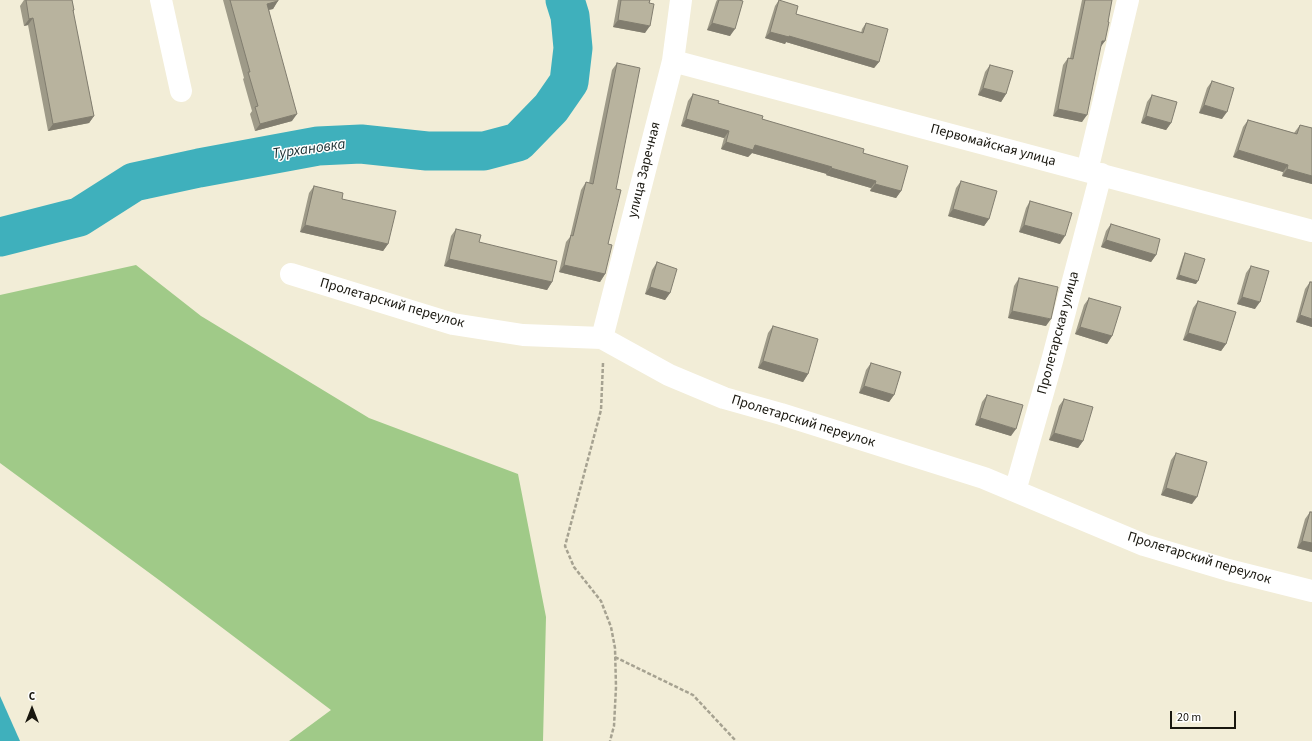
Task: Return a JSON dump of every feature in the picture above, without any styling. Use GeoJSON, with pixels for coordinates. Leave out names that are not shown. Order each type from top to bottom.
{"type":"FeatureCollection","features":[{"type":"Feature","properties":{"kind":"street"},"geometry":{"type":"LineString","coordinates":[[161,0],[181,91]]}},
{"type":"Feature","properties":{"kind":"street","name":"улица Заречная"},"geometry":{"type":"LineString","coordinates":[[602,338],[674,61],[682,0]]}},
{"type":"Feature","properties":{"kind":"street","name":"Пролетарская улица"},"geometry":{"type":"LineString","coordinates":[[1015,491],[1052,361],[1094,172],[1128,0]]}},
{"type":"Feature","properties":{"kind":"street","name":"Первомайская улица"},"geometry":{"type":"LineString","coordinates":[[674,61],[1312,231]]}},
{"type":"Feature","properties":{"kind":"street","name":"Пролетарский переулок"},"geometry":{"type":"LineString","coordinates":[[291,274],[453,324],[523,335],[602,338],[669,375],[724,398],[781,414],[984,478],[1144,545],[1228,570],[1312,591]]}},
{"type":"Feature","properties":{"kind":"path"},"geometry":{"type":"LineString","coordinates":[[602,338],[603,374],[601,410],[566,546],[574,567],[601,601],[611,627],[615,657],[616,687],[614,726],[610,741]]}},
{"type":"Feature","properties":{"kind":"path"},"geometry":{"type":"LineString","coordinates":[[615,657],[693,695],[736,741]]}},
{"type":"Feature","properties":{"kind":"green space"},"geometry":{"type":"Polygon","coordinates":[[[136,265],[201,316],[369,418],[518,474],[546,617],[543,741],[289,741],[331,710],[159,580],[0,463],[0,295],[136,265]]]}},
{"type":"Feature","properties":{"kind":"water"},"geometry":{"type":"Polygon","coordinates":[[[0,696],[20,741],[0,741],[0,696]]]}},
{"type":"Feature","properties":{"kind":"building"},"geometry":{"type":"Polygon","coordinates":[[[26,0],[72,0],[94,116],[53,124],[33,18],[29,19],[26,0]]]}},
{"type":"Feature","properties":{"kind":"building"},"geometry":{"type":"Polygon","coordinates":[[[230,0],[278,0],[267,4],[297,114],[260,124],[255,107],[258,106],[248,72],[250,72],[230,0]]]}},
{"type":"Feature","properties":{"kind":"building"},"geometry":{"type":"Polygon","coordinates":[[[621,0],[650,0],[649,3],[654,4],[650,26],[618,20],[621,0]]]}},
{"type":"Feature","properties":{"kind":"building"},"geometry":{"type":"Polygon","coordinates":[[[719,0],[743,1],[735,29],[712,23],[719,0]]]}},
{"type":"Feature","properties":{"kind":"building"},"geometry":{"type":"Polygon","coordinates":[[[779,0],[798,6],[796,14],[863,33],[866,23],[888,29],[879,62],[770,32],[779,0]]]}},
{"type":"Feature","properties":{"kind":"building"},"geometry":{"type":"Polygon","coordinates":[[[1085,0],[1112,0],[1105,41],[1102,41],[1087,115],[1058,109],[1068,58],[1073,59],[1085,0]]]}},
{"type":"Feature","properties":{"kind":"building"},"geometry":{"type":"Polygon","coordinates":[[[617,63],[640,68],[616,189],[621,190],[608,244],[612,245],[605,274],[564,265],[571,235],[573,236],[586,182],[593,184],[617,63]]]}},
{"type":"Feature","properties":{"kind":"building"},"geometry":{"type":"Polygon","coordinates":[[[990,65],[1013,71],[1006,94],[983,88],[990,65]]]}},
{"type":"Feature","properties":{"kind":"building"},"geometry":{"type":"Polygon","coordinates":[[[1212,81],[1234,88],[1227,112],[1204,105],[1212,81]]]}},
{"type":"Feature","properties":{"kind":"building"},"geometry":{"type":"Polygon","coordinates":[[[693,94],[763,116],[762,119],[864,149],[863,153],[908,166],[901,191],[875,184],[876,181],[831,168],[832,167],[755,145],[753,150],[726,142],[729,131],[686,119],[693,94]]]}},
{"type":"Feature","properties":{"kind":"building"},"geometry":{"type":"Polygon","coordinates":[[[1152,95],[1177,102],[1171,123],[1146,116],[1152,95]]]}},
{"type":"Feature","properties":{"kind":"building"},"geometry":{"type":"Polygon","coordinates":[[[1248,120],[1297,134],[1300,125],[1312,128],[1312,176],[1287,169],[1288,165],[1238,150],[1248,120]]]}},
{"type":"Feature","properties":{"kind":"building"},"geometry":{"type":"Polygon","coordinates":[[[961,181],[997,191],[989,219],[953,209],[961,181]]]}},
{"type":"Feature","properties":{"kind":"building"},"geometry":{"type":"Polygon","coordinates":[[[314,186],[343,193],[342,199],[396,211],[388,244],[305,225],[314,186]]]}},
{"type":"Feature","properties":{"kind":"building"},"geometry":{"type":"Polygon","coordinates":[[[1030,201],[1072,213],[1065,236],[1024,225],[1030,201]]]}},
{"type":"Feature","properties":{"kind":"building"},"geometry":{"type":"Polygon","coordinates":[[[1111,224],[1160,239],[1156,255],[1106,240],[1111,224]]]}},
{"type":"Feature","properties":{"kind":"building"},"geometry":{"type":"Polygon","coordinates":[[[456,229],[481,235],[479,242],[557,261],[552,282],[449,259],[456,229]]]}},
{"type":"Feature","properties":{"kind":"building"},"geometry":{"type":"Polygon","coordinates":[[[1185,253],[1205,259],[1198,281],[1179,275],[1185,253]]]}},
{"type":"Feature","properties":{"kind":"building"},"geometry":{"type":"Polygon","coordinates":[[[657,262],[677,269],[670,293],[650,287],[657,262]]]}},
{"type":"Feature","properties":{"kind":"building"},"geometry":{"type":"Polygon","coordinates":[[[1251,266],[1269,271],[1260,302],[1242,297],[1251,266]]]}},
{"type":"Feature","properties":{"kind":"building"},"geometry":{"type":"Polygon","coordinates":[[[1019,278],[1058,287],[1051,319],[1012,311],[1019,278]]]}},
{"type":"Feature","properties":{"kind":"building"},"geometry":{"type":"Polygon","coordinates":[[[1310,282],[1312,282],[1312,319],[1300,315],[1310,282]]]}},
{"type":"Feature","properties":{"kind":"building"},"geometry":{"type":"Polygon","coordinates":[[[1089,298],[1121,307],[1112,336],[1080,327],[1089,298]]]}},
{"type":"Feature","properties":{"kind":"building"},"geometry":{"type":"Polygon","coordinates":[[[1198,301],[1236,312],[1226,344],[1188,333],[1198,301]]]}},
{"type":"Feature","properties":{"kind":"building"},"geometry":{"type":"Polygon","coordinates":[[[773,326],[818,339],[808,374],[763,361],[773,326]]]}},
{"type":"Feature","properties":{"kind":"building"},"geometry":{"type":"Polygon","coordinates":[[[871,363],[901,372],[894,395],[864,386],[871,363]]]}},
{"type":"Feature","properties":{"kind":"building"},"geometry":{"type":"Polygon","coordinates":[[[987,395],[1023,405],[1016,429],[980,418],[987,395]]]}},
{"type":"Feature","properties":{"kind":"building"},"geometry":{"type":"Polygon","coordinates":[[[1064,399],[1093,407],[1083,441],[1054,433],[1064,399]]]}},
{"type":"Feature","properties":{"kind":"building"},"geometry":{"type":"Polygon","coordinates":[[[1176,453],[1207,462],[1197,497],[1166,488],[1176,453]]]}},
{"type":"Feature","properties":{"kind":"building"},"geometry":{"type":"Polygon","coordinates":[[[1310,512],[1312,512],[1312,543],[1302,541],[1310,512]]]}},
{"type":"Feature","properties":{"kind":"waterway","name":"Турхановка"},"geometry":{"type":"LineString","coordinates":[[0,237],[79,217],[134,182],[199,168],[318,146],[361,144],[427,151],[484,151],[518,142],[551,108],[569,82],[573,48],[570,16],[565,0]]}}]}
